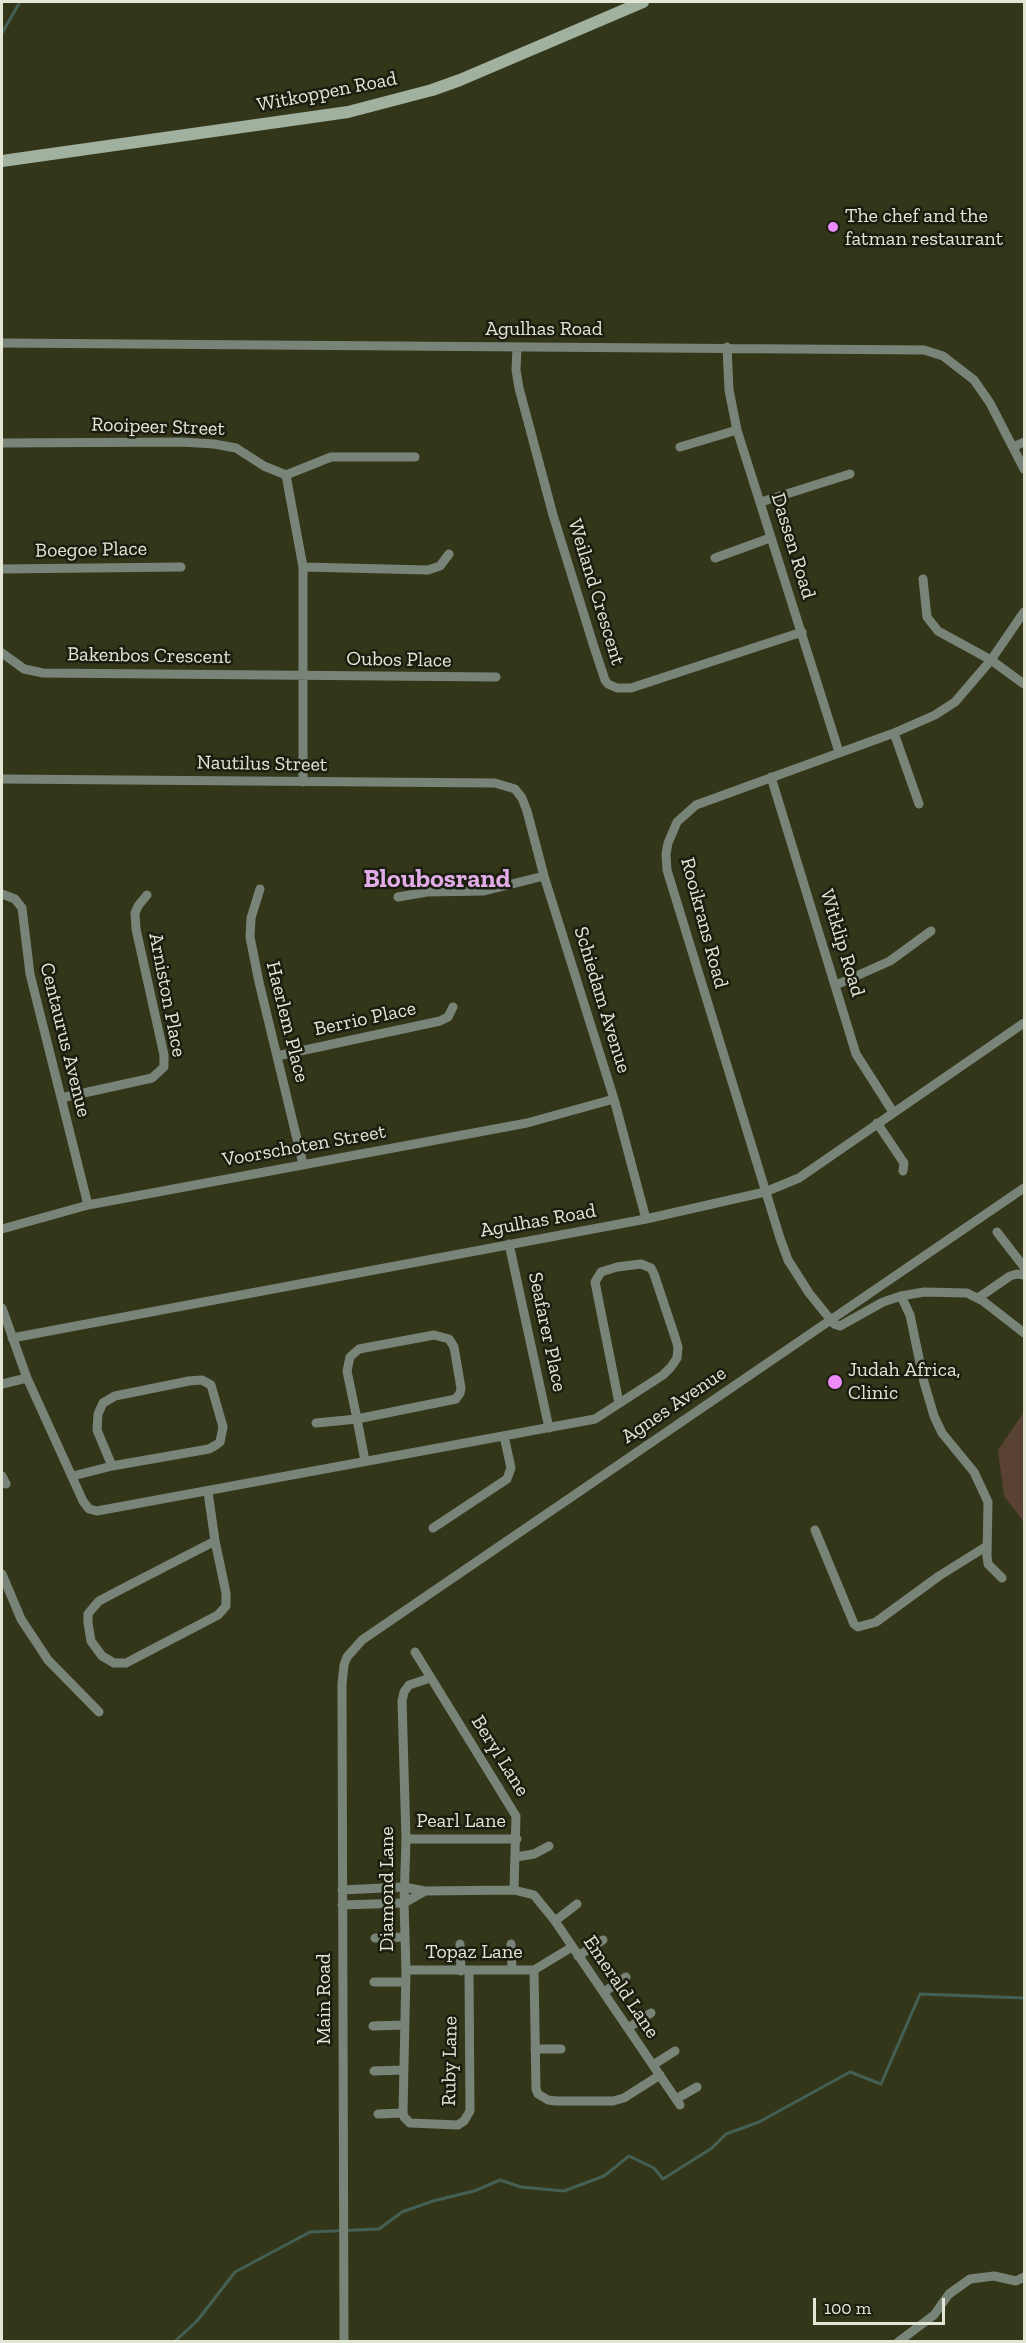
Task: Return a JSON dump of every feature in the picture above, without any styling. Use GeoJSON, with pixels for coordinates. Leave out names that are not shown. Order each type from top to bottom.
{"type":"FeatureCollection","features":[{"type":"Feature","properties":{"kind":"main road","name":"Witkoppen Road"},"geometry":{"type":"LineString","coordinates":[[2,161],[348,112],[432,90],[460,80],[643,2]]}},
{"type":"Feature","properties":{"kind":"street","name":"Agulhas Road"},"geometry":{"type":"LineString","coordinates":[[2,343],[911,349],[938,353],[958,365],[974,380],[990,403],[1024,469]]}},
{"type":"Feature","properties":{"kind":"street","name":"Weiland Crescent"},"geometry":{"type":"LineString","coordinates":[[517,347],[516,370],[519,388],[554,515],[597,656],[608,684],[617,688],[631,688],[802,632]]}},
{"type":"Feature","properties":{"kind":"street","name":"Dassen Road"},"geometry":{"type":"LineString","coordinates":[[727,347],[729,390],[737,430],[840,752]]}},
{"type":"Feature","properties":{"kind":"street"},"geometry":{"type":"LineString","coordinates":[[680,447],[737,430]]}},
{"type":"Feature","properties":{"kind":"street","name":"Rooipeer Street"},"geometry":{"type":"LineString","coordinates":[[2,443],[182,442],[214,444],[236,448],[264,466],[286,475]]}},
{"type":"Feature","properties":{"kind":"street"},"geometry":{"type":"LineString","coordinates":[[1013,447],[1024,442]]}},
{"type":"Feature","properties":{"kind":"street"},"geometry":{"type":"LineString","coordinates":[[303,782],[303,567],[286,475],[331,457],[415,457]]}},
{"type":"Feature","properties":{"kind":"street"},"geometry":{"type":"LineString","coordinates":[[761,502],[850,474]]}},
{"type":"Feature","properties":{"kind":"street"},"geometry":{"type":"LineString","coordinates":[[715,558],[770,538]]}},
{"type":"Feature","properties":{"kind":"street"},"geometry":{"type":"LineString","coordinates":[[303,567],[428,570],[440,566],[449,554]]}},
{"type":"Feature","properties":{"kind":"street","name":"Boegoe Place"},"geometry":{"type":"LineString","coordinates":[[2,569],[182,567]]}},
{"type":"Feature","properties":{"kind":"street"},"geometry":{"type":"LineString","coordinates":[[923,579],[927,616],[938,631],[991,660],[1024,684]]}},
{"type":"Feature","properties":{"kind":"street","name":"Rooikrans Road"},"geometry":{"type":"LineString","coordinates":[[831,1320],[809,1293],[788,1260],[765,1192],[667,870],[668,843],[677,822],[692,807],[703,801],[894,733],[935,715],[955,702],[991,660],[1024,612]]}},
{"type":"Feature","properties":{"kind":"street","name":"Bakenbos Crescent"},"geometry":{"type":"LineString","coordinates":[[2,653],[24,669],[43,673],[302,676]]}},
{"type":"Feature","properties":{"kind":"street","name":"Oubos Place"},"geometry":{"type":"LineString","coordinates":[[302,676],[495,677]]}},
{"type":"Feature","properties":{"kind":"street"},"geometry":{"type":"LineString","coordinates":[[894,733],[919,804]]}},
{"type":"Feature","properties":{"kind":"street","name":"Witklip Road"},"geometry":{"type":"LineString","coordinates":[[771,777],[856,1054],[893,1112]]}},
{"type":"Feature","properties":{"kind":"street","name":"Nautilus Street"},"geometry":{"type":"LineString","coordinates":[[2,779],[495,783],[510,786],[519,794]]}},
{"type":"Feature","properties":{"kind":"street","name":"Schiedam Avenue"},"geometry":{"type":"LineString","coordinates":[[519,794],[527,811],[544,876],[614,1099],[646,1219]]}},
{"type":"Feature","properties":{"kind":"street"},"geometry":{"type":"LineString","coordinates":[[399,897],[427,892],[484,891],[544,876]]}},
{"type":"Feature","properties":{"kind":"street","name":"Haerlem Place"},"geometry":{"type":"LineString","coordinates":[[260,889],[253,907],[249,928],[256,973],[303,1164]]}},
{"type":"Feature","properties":{"kind":"street","name":"Centaurus Avenue"},"geometry":{"type":"LineString","coordinates":[[2,894],[15,899],[22,908],[30,974],[88,1205]]}},
{"type":"Feature","properties":{"kind":"street","name":"Arniston Place"},"geometry":{"type":"LineString","coordinates":[[61,1098],[152,1078],[164,1067],[164,1055],[136,928],[135,913],[147,896]]}},
{"type":"Feature","properties":{"kind":"street"},"geometry":{"type":"LineString","coordinates":[[836,985],[890,962],[931,931]]}},
{"type":"Feature","properties":{"kind":"street","name":"Berrio Place"},"geometry":{"type":"LineString","coordinates":[[277,1056],[444,1020],[451,1014],[453,1007]]}},
{"type":"Feature","properties":{"kind":"street","name":"Agulhas Road"},"geometry":{"type":"LineString","coordinates":[[12,1338],[646,1219],[765,1192],[799,1178],[1024,1023]]}},
{"type":"Feature","properties":{"kind":"street","name":"Voorschoten Street"},"geometry":{"type":"LineString","coordinates":[[2,1229],[88,1205],[527,1124],[614,1099]]}},
{"type":"Feature","properties":{"kind":"street"},"geometry":{"type":"LineString","coordinates":[[877,1124],[904,1163],[903,1171]]}},
{"type":"Feature","properties":{"kind":"street","name":"Agnes Avenue"},"geometry":{"type":"LineString","coordinates":[[347,1657],[362,1640],[1024,1188]]}},
{"type":"Feature","properties":{"kind":"street"},"geometry":{"type":"LineString","coordinates":[[998,1232],[1024,1268]]}},
{"type":"Feature","properties":{"kind":"street","name":"Seafarer Place"},"geometry":{"type":"LineString","coordinates":[[509,1244],[549,1428]]}},
{"type":"Feature","properties":{"kind":"street"},"geometry":{"type":"LineString","coordinates":[[1016,1256],[1024,1250]]}},
{"type":"Feature","properties":{"kind":"street"},"geometry":{"type":"LineString","coordinates":[[2,1308],[27,1378],[80,1493],[86,1505],[97,1511],[595,1419],[663,1375],[677,1358],[678,1347],[654,1274],[651,1268],[641,1264],[601,1272],[595,1282],[619,1403]]}},
{"type":"Feature","properties":{"kind":"street"},"geometry":{"type":"LineString","coordinates":[[978,1298],[1010,1276],[1024,1275]]}},
{"type":"Feature","properties":{"kind":"street"},"geometry":{"type":"LineString","coordinates":[[831,1320],[837,1326],[843,1325],[866,1311],[901,1296],[924,1292],[967,1293],[978,1298],[1024,1333]]}},
{"type":"Feature","properties":{"kind":"street"},"geometry":{"type":"LineString","coordinates":[[901,1296],[910,1315],[924,1382],[934,1416],[942,1433],[974,1472],[988,1502],[988,1564],[1002,1578]]}},
{"type":"Feature","properties":{"kind":"street"},"geometry":{"type":"LineString","coordinates":[[316,1423],[357,1419],[456,1399],[461,1388],[452,1343],[445,1337],[434,1335],[353,1352],[347,1371],[357,1419],[365,1461]]}},
{"type":"Feature","properties":{"kind":"street"},"geometry":{"type":"LineString","coordinates":[[2,1384],[27,1378]]}},
{"type":"Feature","properties":{"kind":"street"},"geometry":{"type":"LineString","coordinates":[[73,1476],[216,1446],[220,1442],[223,1427],[211,1385],[202,1380],[189,1381],[115,1396],[103,1403],[98,1414],[97,1430],[112,1466]]}},
{"type":"Feature","properties":{"kind":"street"},"geometry":{"type":"LineString","coordinates":[[433,1528],[507,1479],[511,1468],[504,1436]]}},
{"type":"Feature","properties":{"kind":"street"},"geometry":{"type":"LineString","coordinates":[[208,1492],[226,1593],[226,1606],[223,1611],[126,1663],[114,1663],[102,1656],[91,1641],[88,1623],[88,1614],[99,1601],[215,1541]]}},
{"type":"Feature","properties":{"kind":"street"},"geometry":{"type":"LineString","coordinates":[[815,1530],[854,1624],[858,1627],[876,1622],[939,1576],[987,1546]]}},
{"type":"Feature","properties":{"kind":"street"},"geometry":{"type":"LineString","coordinates":[[2,1574],[21,1618],[48,1660],[99,1712]]}},
{"type":"Feature","properties":{"kind":"street","name":"Beryl Lane"},"geometry":{"type":"LineString","coordinates":[[415,1652],[514,1811],[517,1822],[514,1890]]}},
{"type":"Feature","properties":{"kind":"street","name":"Main Road"},"geometry":{"type":"LineString","coordinates":[[344,2342],[342,1684],[347,1657]]}},
{"type":"Feature","properties":{"kind":"street","name":"Diamond Lane"},"geometry":{"type":"LineString","coordinates":[[403,2115],[406,1839],[403,1695],[409,1685],[430,1678]]}},
{"type":"Feature","properties":{"kind":"street","name":"Pearl Lane"},"geometry":{"type":"LineString","coordinates":[[406,1839],[517,1839]]}},
{"type":"Feature","properties":{"kind":"street"},"geometry":{"type":"LineString","coordinates":[[516,1857],[534,1854],[549,1846]]}},
{"type":"Feature","properties":{"kind":"street"},"geometry":{"type":"LineString","coordinates":[[342,1890],[404,1887],[424,1891],[514,1890]]}},
{"type":"Feature","properties":{"kind":"street","name":"Emerald Lane"},"geometry":{"type":"LineString","coordinates":[[514,1890],[529,1892],[538,1899],[678,2102],[697,2087]]}},
{"type":"Feature","properties":{"kind":"street"},"geometry":{"type":"LineString","coordinates":[[342,1905],[404,1903],[424,1891]]}},
{"type":"Feature","properties":{"kind":"street"},"geometry":{"type":"LineString","coordinates":[[555,1921],[577,1904]]}},
{"type":"Feature","properties":{"kind":"street"},"geometry":{"type":"LineString","coordinates":[[375,1938],[405,1937]]}},
{"type":"Feature","properties":{"kind":"street"},"geometry":{"type":"LineString","coordinates":[[578,1956],[603,1940]]}},
{"type":"Feature","properties":{"kind":"street"},"geometry":{"type":"LineString","coordinates":[[460,1944],[465,1971]]}},
{"type":"Feature","properties":{"kind":"street"},"geometry":{"type":"LineString","coordinates":[[511,1944],[512,1970]]}},
{"type":"Feature","properties":{"kind":"street","name":"Topaz Lane"},"geometry":{"type":"LineString","coordinates":[[406,1970],[534,1970],[572,1947]]}},
{"type":"Feature","properties":{"kind":"street"},"geometry":{"type":"LineString","coordinates":[[534,1970],[536,2089],[538,2094],[548,2100],[613,2101],[624,2098],[660,2075]]}},
{"type":"Feature","properties":{"kind":"street","name":"Ruby Lane"},"geometry":{"type":"LineString","coordinates":[[403,2115],[412,2124],[453,2126],[468,2117],[470,2104],[465,1971]]}},
{"type":"Feature","properties":{"kind":"street"},"geometry":{"type":"LineString","coordinates":[[604,1992],[626,1977]]}},
{"type":"Feature","properties":{"kind":"street"},"geometry":{"type":"LineString","coordinates":[[374,1982],[405,1982]]}},
{"type":"Feature","properties":{"kind":"street"},"geometry":{"type":"LineString","coordinates":[[628,2028],[651,2013]]}},
{"type":"Feature","properties":{"kind":"street"},"geometry":{"type":"LineString","coordinates":[[373,2026],[404,2025]]}},
{"type":"Feature","properties":{"kind":"street"},"geometry":{"type":"LineString","coordinates":[[535,2049],[561,2049]]}},
{"type":"Feature","properties":{"kind":"street"},"geometry":{"type":"LineString","coordinates":[[653,2065],[675,2051]]}},
{"type":"Feature","properties":{"kind":"street"},"geometry":{"type":"LineString","coordinates":[[374,2071],[404,2070]]}},
{"type":"Feature","properties":{"kind":"street"},"geometry":{"type":"LineString","coordinates":[[378,2114],[403,2115]]}},
{"type":"Feature","properties":{"kind":"street"},"geometry":{"type":"LineString","coordinates":[[898,2342],[934,2315],[950,2294],[970,2279],[994,2276],[1016,2281],[1024,2277]]}},
{"type":"Feature","properties":{"kind":"shaded area"},"geometry":{"type":"Polygon","coordinates":[[[1024,1412],[1024,1522],[1004,1496],[998,1450],[1024,1412]]]}},
{"type":"Feature","properties":{"kind":"waterway"},"geometry":{"type":"LineString","coordinates":[[2,33],[20,2]]}},
{"type":"Feature","properties":{"kind":"waterway"},"geometry":{"type":"LineString","coordinates":[[174,2342],[197,2321],[235,2272],[310,2232],[379,2229],[402,2212],[433,2201],[474,2191],[500,2180],[521,2187],[564,2191],[604,2176],[629,2156],[654,2168],[663,2179],[712,2148],[726,2134],[759,2122],[850,2072],[881,2084],[920,1994],[1024,1998]]}},
{"type":"Feature","properties":{"kind":"place","name":"The chef and the fatman restaurant"},"geometry":{"type":"Point","coordinates":[833,227]}},
{"type":"Feature","properties":{"kind":"place","name":"Judah Africa, Clinic"},"geometry":{"type":"Point","coordinates":[835,1382]}},
{"type":"Feature","properties":{"kind":"district","name":"Bloubosrand"},"geometry":{"type":"Point","coordinates":[437,880]}}]}
